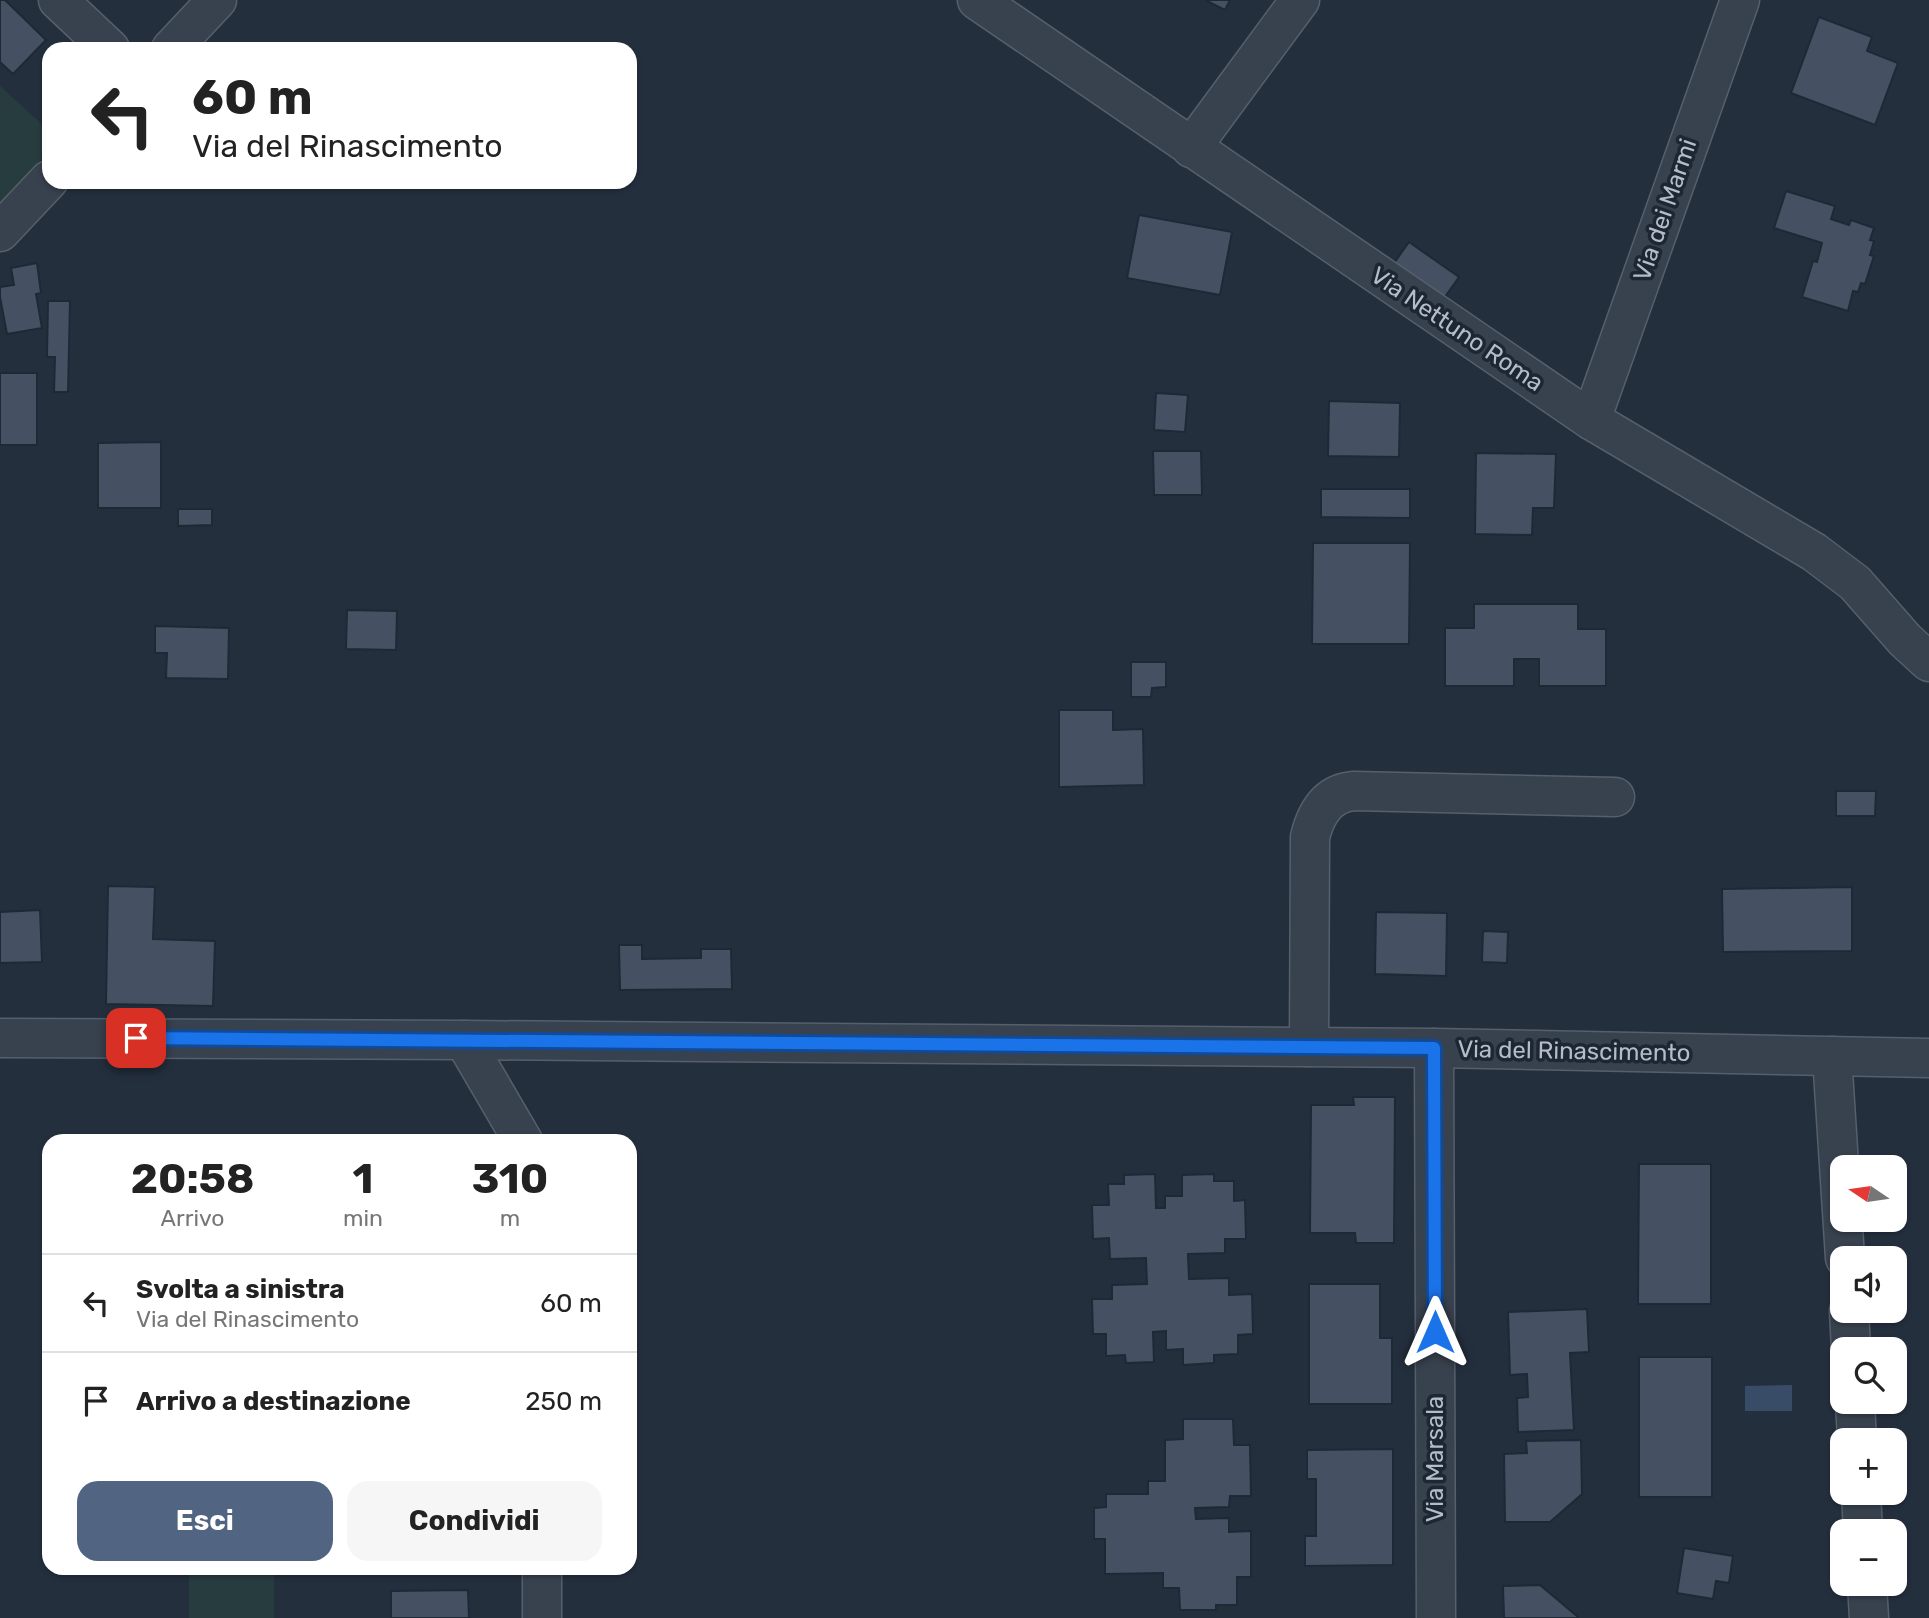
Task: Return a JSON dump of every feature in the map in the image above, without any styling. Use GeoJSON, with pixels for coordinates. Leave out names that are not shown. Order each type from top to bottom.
{"type":"FeatureCollection","features":[{"type":"Feature","properties":{"kind":"street"},"geometry":{"type":"LineString","coordinates":[[58,0],[103,42]]}},
{"type":"Feature","properties":{"kind":"street"},"geometry":{"type":"LineString","coordinates":[[178,42],[217,0]]}},
{"type":"Feature","properties":{"kind":"street","name":"Via Nettuno Roma"},"geometry":{"type":"LineString","coordinates":[[977,0],[1591,420],[1828,562],[1854,583],[1905,640],[1929,662]]}},
{"type":"Feature","properties":{"kind":"street"},"geometry":{"type":"LineString","coordinates":[[1191,148],[1300,0]]}},
{"type":"Feature","properties":{"kind":"street","name":"Via dei Marmi"},"geometry":{"type":"LineString","coordinates":[[1591,420],[1740,0]]}},
{"type":"Feature","properties":{"kind":"street"},"geometry":{"type":"LineString","coordinates":[[0,232],[42,187]]}},
{"type":"Feature","properties":{"kind":"street"},"geometry":{"type":"LineString","coordinates":[[1309,1047],[1310,837],[1316,820],[1335,795],[1354,791],[1615,797]]}},
{"type":"Feature","properties":{"kind":"street","name":"Via del Rinascimento"},"geometry":{"type":"LineString","coordinates":[[0,1038],[1434,1048],[1929,1058]]}},
{"type":"Feature","properties":{"kind":"street"},"geometry":{"type":"LineString","coordinates":[[464,1040],[519,1134]]}},
{"type":"Feature","properties":{"kind":"street","name":"Via Marsala"},"geometry":{"type":"LineString","coordinates":[[1434,1048],[1436,1618]]}},
{"type":"Feature","properties":{"kind":"street"},"geometry":{"type":"LineString","coordinates":[[1832,1056],[1844,1246]]}},
{"type":"Feature","properties":{"kind":"street"},"geometry":{"type":"LineString","coordinates":[[542,1575],[542,1618]]}},
{"type":"Feature","properties":{"kind":"street"},"geometry":{"type":"LineString","coordinates":[[1868,1596],[1869,1618]]}},
{"type":"Feature","properties":{"kind":"green space"},"geometry":{"type":"Polygon","coordinates":[[[0,86],[42,125],[42,159],[0,204],[0,86]]]}},
{"type":"Feature","properties":{"kind":"green space"},"geometry":{"type":"Polygon","coordinates":[[[189,1575],[274,1575],[274,1618],[189,1618],[189,1575]]]}},
{"type":"Feature","properties":{"kind":"water"},"geometry":{"type":"Polygon","coordinates":[[[1792,1385],[1792,1411],[1745,1411],[1745,1386],[1792,1385]]]}},
{"type":"Feature","properties":{"kind":"building"},"geometry":{"type":"Polygon","coordinates":[[[0,0],[5,0],[46,40],[13,74],[0,62],[0,0]]]}},
{"type":"Feature","properties":{"kind":"building"},"geometry":{"type":"Polygon","coordinates":[[[1205,0],[1230,0],[1225,10],[1205,0]]]}},
{"type":"Feature","properties":{"kind":"building"},"geometry":{"type":"Polygon","coordinates":[[[1819,17],[1872,37],[1867,51],[1898,63],[1875,125],[1791,93],[1819,17]]]}},
{"type":"Feature","properties":{"kind":"building"},"geometry":{"type":"Polygon","coordinates":[[[1786,191],[1835,206],[1831,219],[1849,225],[1851,220],[1874,228],[1870,240],[1874,241],[1870,255],[1874,256],[1865,284],[1861,283],[1858,292],[1853,291],[1848,311],[1802,297],[1813,261],[1817,262],[1822,243],[1774,228],[1786,191]]]}},
{"type":"Feature","properties":{"kind":"building"},"geometry":{"type":"Polygon","coordinates":[[[1139,215],[1232,232],[1220,295],[1127,278],[1139,215]]]}},
{"type":"Feature","properties":{"kind":"building"},"geometry":{"type":"Polygon","coordinates":[[[1409,242],[1459,277],[1442,301],[1392,266],[1409,242]]]}},
{"type":"Feature","properties":{"kind":"building"},"geometry":{"type":"Polygon","coordinates":[[[37,263],[41,293],[36,294],[42,328],[7,334],[0,287],[14,285],[11,268],[37,263]]]}},
{"type":"Feature","properties":{"kind":"building"},"geometry":{"type":"Polygon","coordinates":[[[48,301],[70,301],[68,392],[54,392],[55,357],[47,357],[48,301]]]}},
{"type":"Feature","properties":{"kind":"building"},"geometry":{"type":"Polygon","coordinates":[[[0,373],[37,373],[37,445],[0,445],[0,373]]]}},
{"type":"Feature","properties":{"kind":"building"},"geometry":{"type":"Polygon","coordinates":[[[1156,393],[1188,395],[1185,432],[1154,430],[1156,393]]]}},
{"type":"Feature","properties":{"kind":"building"},"geometry":{"type":"Polygon","coordinates":[[[1329,401],[1400,403],[1399,457],[1328,456],[1329,401]]]}},
{"type":"Feature","properties":{"kind":"building"},"geometry":{"type":"Polygon","coordinates":[[[161,442],[161,508],[98,508],[98,443],[161,442]]]}},
{"type":"Feature","properties":{"kind":"building"},"geometry":{"type":"Polygon","coordinates":[[[1153,451],[1201,451],[1202,495],[1154,495],[1153,451]]]}},
{"type":"Feature","properties":{"kind":"building"},"geometry":{"type":"Polygon","coordinates":[[[1476,453],[1556,454],[1554,508],[1533,508],[1532,535],[1475,534],[1476,453]]]}},
{"type":"Feature","properties":{"kind":"building"},"geometry":{"type":"Polygon","coordinates":[[[1321,489],[1410,489],[1410,518],[1321,517],[1321,489]]]}},
{"type":"Feature","properties":{"kind":"building"},"geometry":{"type":"Polygon","coordinates":[[[178,509],[212,509],[212,525],[178,526],[178,509]]]}},
{"type":"Feature","properties":{"kind":"building"},"geometry":{"type":"Polygon","coordinates":[[[1313,543],[1410,543],[1409,644],[1312,644],[1313,543]]]}},
{"type":"Feature","properties":{"kind":"building"},"geometry":{"type":"Polygon","coordinates":[[[1474,604],[1578,604],[1578,629],[1606,629],[1606,686],[1539,686],[1539,659],[1514,659],[1514,686],[1445,686],[1445,628],[1474,628],[1474,604]]]}},
{"type":"Feature","properties":{"kind":"building"},"geometry":{"type":"Polygon","coordinates":[[[347,610],[397,611],[396,650],[346,649],[347,610]]]}},
{"type":"Feature","properties":{"kind":"building"},"geometry":{"type":"Polygon","coordinates":[[[155,626],[229,628],[228,679],[166,678],[167,653],[155,653],[155,626]]]}},
{"type":"Feature","properties":{"kind":"building"},"geometry":{"type":"Polygon","coordinates":[[[1131,662],[1166,662],[1166,687],[1152,688],[1151,697],[1131,697],[1131,662]]]}},
{"type":"Feature","properties":{"kind":"building"},"geometry":{"type":"Polygon","coordinates":[[[1059,710],[1113,710],[1113,730],[1143,729],[1144,785],[1059,787],[1059,710]]]}},
{"type":"Feature","properties":{"kind":"building"},"geometry":{"type":"Polygon","coordinates":[[[1836,791],[1876,791],[1875,816],[1836,816],[1836,791]]]}},
{"type":"Feature","properties":{"kind":"building"},"geometry":{"type":"Polygon","coordinates":[[[108,886],[155,887],[153,939],[215,941],[213,1006],[106,1004],[108,886]]]}},
{"type":"Feature","properties":{"kind":"building"},"geometry":{"type":"Polygon","coordinates":[[[1852,887],[1852,951],[1723,952],[1722,889],[1852,887]]]}},
{"type":"Feature","properties":{"kind":"building"},"geometry":{"type":"Polygon","coordinates":[[[40,910],[42,962],[0,963],[0,912],[40,910]]]}},
{"type":"Feature","properties":{"kind":"building"},"geometry":{"type":"Polygon","coordinates":[[[1376,912],[1447,913],[1446,976],[1375,974],[1376,912]]]}},
{"type":"Feature","properties":{"kind":"building"},"geometry":{"type":"Polygon","coordinates":[[[1483,931],[1508,932],[1507,963],[1482,962],[1483,931]]]}},
{"type":"Feature","properties":{"kind":"building"},"geometry":{"type":"Polygon","coordinates":[[[619,945],[642,945],[642,959],[701,958],[701,949],[731,949],[732,989],[620,990],[619,945]]]}},
{"type":"Feature","properties":{"kind":"building"},"geometry":{"type":"Polygon","coordinates":[[[1353,1097],[1395,1097],[1394,1243],[1356,1243],[1355,1233],[1310,1233],[1311,1105],[1354,1105],[1353,1097]]]}},
{"type":"Feature","properties":{"kind":"building"},"geometry":{"type":"Polygon","coordinates":[[[1639,1164],[1711,1164],[1711,1304],[1638,1304],[1639,1164]]]}},
{"type":"Feature","properties":{"kind":"building"},"geometry":{"type":"Polygon","coordinates":[[[1155,1174],[1156,1208],[1165,1208],[1165,1196],[1182,1196],[1182,1175],[1214,1174],[1214,1181],[1234,1181],[1234,1201],[1245,1200],[1246,1239],[1225,1239],[1225,1253],[1188,1254],[1189,1279],[1229,1278],[1229,1295],[1252,1294],[1253,1334],[1238,1335],[1238,1354],[1214,1355],[1214,1363],[1183,1365],[1183,1349],[1166,1350],[1166,1331],[1153,1332],[1154,1362],[1126,1363],[1125,1355],[1106,1356],[1106,1334],[1093,1334],[1092,1299],[1112,1299],[1112,1285],[1147,1284],[1146,1258],[1110,1259],[1109,1238],[1093,1239],[1092,1205],[1109,1205],[1108,1184],[1124,1184],[1124,1175],[1155,1174]]]}},
{"type":"Feature","properties":{"kind":"building"},"geometry":{"type":"Polygon","coordinates":[[[1309,1284],[1380,1284],[1380,1338],[1392,1338],[1392,1404],[1309,1404],[1309,1284]]]}},
{"type":"Feature","properties":{"kind":"building"},"geometry":{"type":"Polygon","coordinates":[[[1587,1309],[1589,1352],[1570,1353],[1574,1430],[1518,1432],[1517,1398],[1528,1397],[1527,1374],[1510,1375],[1508,1312],[1587,1309]]]}},
{"type":"Feature","properties":{"kind":"building"},"geometry":{"type":"Polygon","coordinates":[[[1639,1357],[1712,1357],[1712,1497],[1639,1497],[1639,1357]]]}},
{"type":"Feature","properties":{"kind":"building"},"geometry":{"type":"Polygon","coordinates":[[[1183,1419],[1233,1419],[1234,1445],[1250,1445],[1251,1496],[1230,1496],[1229,1507],[1195,1508],[1196,1519],[1229,1518],[1229,1532],[1251,1531],[1251,1577],[1237,1577],[1237,1605],[1216,1605],[1216,1610],[1180,1610],[1179,1588],[1163,1588],[1163,1573],[1105,1574],[1105,1539],[1094,1539],[1094,1508],[1106,1507],[1106,1494],[1148,1494],[1148,1481],[1165,1481],[1165,1440],[1183,1439],[1183,1419]]]}},
{"type":"Feature","properties":{"kind":"building"},"geometry":{"type":"Polygon","coordinates":[[[1581,1440],[1582,1494],[1550,1522],[1505,1522],[1504,1454],[1527,1453],[1526,1441],[1581,1440]]]}},
{"type":"Feature","properties":{"kind":"building"},"geometry":{"type":"Polygon","coordinates":[[[1393,1449],[1393,1565],[1305,1566],[1305,1536],[1316,1536],[1316,1479],[1307,1479],[1307,1450],[1393,1449]]]}},
{"type":"Feature","properties":{"kind":"building"},"geometry":{"type":"Polygon","coordinates":[[[1684,1548],[1733,1556],[1729,1583],[1716,1581],[1713,1599],[1677,1593],[1684,1548]]]}},
{"type":"Feature","properties":{"kind":"building"},"geometry":{"type":"Polygon","coordinates":[[[1540,1585],[1578,1618],[1504,1618],[1503,1586],[1540,1585]]]}},
{"type":"Feature","properties":{"kind":"building"},"geometry":{"type":"Polygon","coordinates":[[[468,1590],[469,1618],[391,1618],[391,1591],[468,1590]]]}},
{"type":"Feature","properties":{"kind":"route"},"geometry":{"type":"LineString","coordinates":[[136,1038],[1434,1048],[1435,1332]]}}]}
